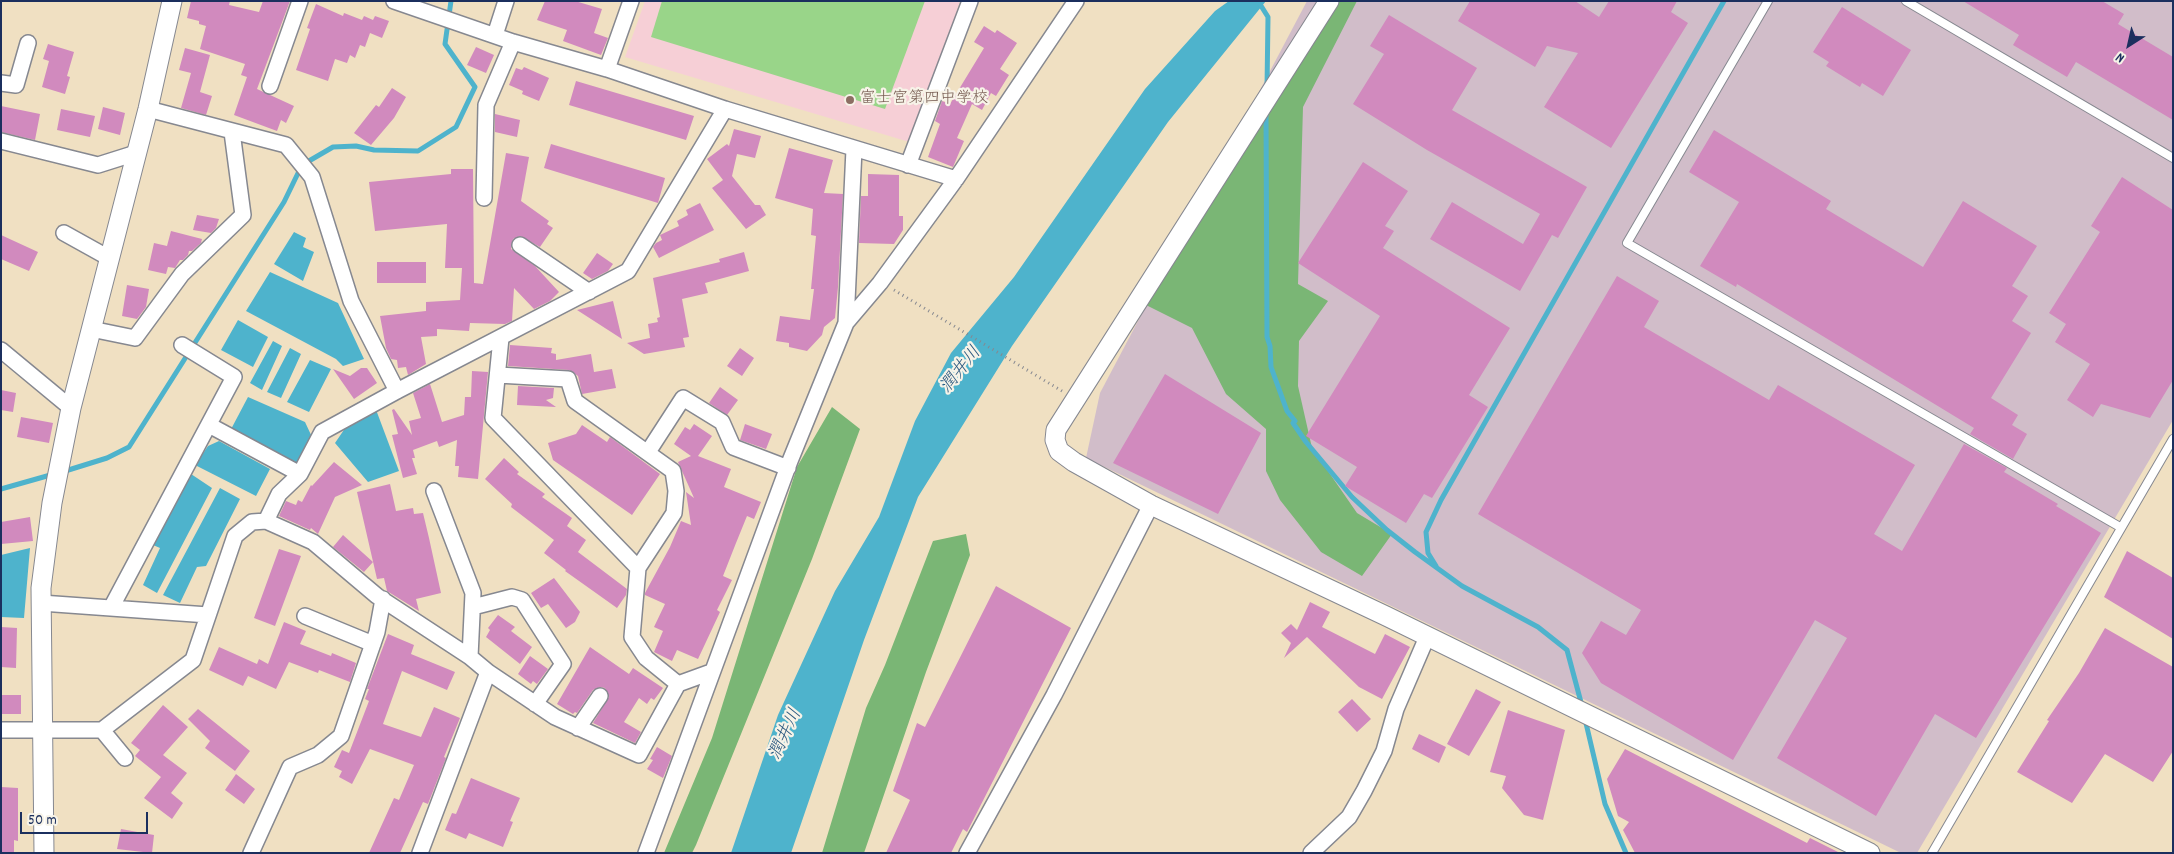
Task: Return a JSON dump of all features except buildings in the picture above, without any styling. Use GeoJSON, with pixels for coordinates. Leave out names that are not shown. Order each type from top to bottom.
{"type":"FeatureCollection","features":[{"type":"Feature","properties":{"kind":"street"},"geometry":{"type":"LineString","coordinates":[[44,853],[40,588],[52,503],[71,408],[148,109],[172,1]]}},
{"type":"Feature","properties":{"kind":"street"},"geometry":{"type":"LineString","coordinates":[[270,86],[300,1]]}},
{"type":"Feature","properties":{"kind":"street"},"geometry":{"type":"LineString","coordinates":[[394,1],[513,42],[607,69],[725,109],[956,179]]}},
{"type":"Feature","properties":{"kind":"street"},"geometry":{"type":"LineString","coordinates":[[495,35],[506,1]]}},
{"type":"Feature","properties":{"kind":"street"},"geometry":{"type":"LineString","coordinates":[[607,69],[631,1]]}},
{"type":"Feature","properties":{"kind":"street"},"geometry":{"type":"LineString","coordinates":[[908,165],[970,1]]}},
{"type":"Feature","properties":{"kind":"street"},"geometry":{"type":"LineString","coordinates":[[646,853],[711,672],[788,468],[846,323],[880,283],[956,179],[1076,1]]}},
{"type":"Feature","properties":{"kind":"street"},"geometry":{"type":"LineString","coordinates":[[1329,1],[1056,430],[1054,440],[1059,451],[1074,462],[1151,505],[1870,853]]}},
{"type":"Feature","properties":{"kind":"street"},"geometry":{"type":"LineString","coordinates":[[484,198],[486,106],[513,42]]}},
{"type":"Feature","properties":{"kind":"street"},"geometry":{"type":"LineString","coordinates":[[1,83],[16,85],[28,43]]}},
{"type":"Feature","properties":{"kind":"street"},"geometry":{"type":"LineString","coordinates":[[148,109],[286,145],[312,177],[351,301],[396,391]]}},
{"type":"Feature","properties":{"kind":"street"},"geometry":{"type":"LineString","coordinates":[[266,521],[279,494],[300,474],[322,432],[396,391],[628,271],[725,109]]}},
{"type":"Feature","properties":{"kind":"street"},"geometry":{"type":"LineString","coordinates":[[91,329],[135,338],[182,274],[243,215],[232,132]]}},
{"type":"Feature","properties":{"kind":"street"},"geometry":{"type":"LineString","coordinates":[[1,141],[98,164],[136,153]]}},
{"type":"Feature","properties":{"kind":"street"},"geometry":{"type":"LineString","coordinates":[[846,323],[854,149]]}},
{"type":"Feature","properties":{"kind":"street"},"geometry":{"type":"LineString","coordinates":[[64,234],[109,258]]}},
{"type":"Feature","properties":{"kind":"street"},"geometry":{"type":"LineString","coordinates":[[520,245],[589,292]]}},
{"type":"Feature","properties":{"kind":"street"},"geometry":{"type":"LineString","coordinates":[[501,338],[493,418],[638,568]]}},
{"type":"Feature","properties":{"kind":"street"},"geometry":{"type":"LineString","coordinates":[[111,608],[234,377],[182,345]]}},
{"type":"Feature","properties":{"kind":"street"},"geometry":{"type":"LineString","coordinates":[[1,350],[71,408]]}},
{"type":"Feature","properties":{"kind":"street"},"geometry":{"type":"LineString","coordinates":[[498,375],[568,379],[575,401],[672,471],[676,491],[674,513],[638,568],[632,636],[646,658],[678,684]]}},
{"type":"Feature","properties":{"kind":"street"},"geometry":{"type":"LineString","coordinates":[[648,452],[683,398],[722,422],[733,446],[788,468]]}},
{"type":"Feature","properties":{"kind":"street"},"geometry":{"type":"LineString","coordinates":[[209,425],[300,474]]}},
{"type":"Feature","properties":{"kind":"street"},"geometry":{"type":"LineString","coordinates":[[434,491],[473,593],[470,657]]}},
{"type":"Feature","properties":{"kind":"street"},"geometry":{"type":"LineString","coordinates":[[967,853],[1054,696],[1151,505]]}},
{"type":"Feature","properties":{"kind":"street"},"geometry":{"type":"LineString","coordinates":[[1,730],[102,730],[193,660],[236,536],[252,522],[266,521],[314,542],[383,599],[470,657],[488,672],[535,704],[555,717],[639,755],[678,684],[711,672]]}},
{"type":"Feature","properties":{"kind":"street"},"geometry":{"type":"LineString","coordinates":[[472,607],[512,597],[522,600],[563,664],[535,704]]}},
{"type":"Feature","properties":{"kind":"street"},"geometry":{"type":"LineString","coordinates":[[251,853],[290,767],[318,755],[341,736],[373,644],[383,599]]}},
{"type":"Feature","properties":{"kind":"street"},"geometry":{"type":"LineString","coordinates":[[41,602],[208,616]]}},
{"type":"Feature","properties":{"kind":"street"},"geometry":{"type":"LineString","coordinates":[[305,616],[373,644]]}},
{"type":"Feature","properties":{"kind":"street"},"geometry":{"type":"LineString","coordinates":[[1311,853],[1349,818],[1364,791],[1384,751],[1396,709],[1427,637]]}},
{"type":"Feature","properties":{"kind":"street"},"geometry":{"type":"LineString","coordinates":[[420,853],[488,672]]}},
{"type":"Feature","properties":{"kind":"street"},"geometry":{"type":"LineString","coordinates":[[578,728],[600,696]]}},
{"type":"Feature","properties":{"kind":"street"},"geometry":{"type":"LineString","coordinates":[[102,730],[125,758]]}},
{"type":"Feature","properties":{"kind":"lane"},"geometry":{"type":"LineString","coordinates":[[1768,1],[1627,243],[2120,527]]}},
{"type":"Feature","properties":{"kind":"lane"},"geometry":{"type":"LineString","coordinates":[[1906,1],[2173,158]]}},
{"type":"Feature","properties":{"kind":"lane"},"geometry":{"type":"LineString","coordinates":[[1932,853],[2120,527],[2173,439]]}},
{"type":"Feature","properties":{"kind":"path"},"geometry":{"type":"LineString","coordinates":[[880,283],[1075,399]]}},
{"type":"Feature","properties":{"kind":"shaded area","name":"富士宮第四中学校"},"geometry":{"type":"Polygon","coordinates":[[[645,1],[960,1],[916,144],[625,57],[645,1]]]}},
{"type":"Feature","properties":{"kind":"shaded area"},"geometry":{"type":"Polygon","coordinates":[[[1307,1],[2173,1],[2173,420],[1917,853],[1901,853],[1086,458],[1100,393],[1307,1]]]}},
{"type":"Feature","properties":{"kind":"green space"},"geometry":{"type":"Polygon","coordinates":[[[662,1],[925,1],[885,109],[651,37],[662,1]]]}},
{"type":"Feature","properties":{"kind":"green space"},"geometry":{"type":"Polygon","coordinates":[[[1336,1],[1357,1],[1303,107],[1298,284],[1328,301],[1299,341],[1298,386],[1312,448],[1357,513],[1392,534],[1362,576],[1321,552],[1280,500],[1266,471],[1266,429],[1226,394],[1192,328],[1146,305],[1336,1]]]}},
{"type":"Feature","properties":{"kind":"green space"},"geometry":{"type":"Polygon","coordinates":[[[832,407],[860,429],[812,559],[692,853],[664,853],[712,738],[797,467],[832,407]]]}},
{"type":"Feature","properties":{"kind":"green space"},"geometry":{"type":"Polygon","coordinates":[[[966,534],[970,555],[926,672],[864,853],[822,853],[866,708],[885,665],[933,541],[966,534]]]}},
{"type":"Feature","properties":{"kind":"water","name":"潤井川"},"geometry":{"type":"Polygon","coordinates":[[[1229,1],[1266,1],[1168,122],[1012,346],[918,497],[864,640],[791,853],[731,853],[778,715],[835,591],[879,517],[915,421],[951,353],[1014,277],[1145,89],[1215,11],[1229,1]]]}},
{"type":"Feature","properties":{"kind":"water"},"geometry":{"type":"Polygon","coordinates":[[[294,232],[306,238],[303,247],[314,252],[303,281],[274,264],[294,232]]]}},
{"type":"Feature","properties":{"kind":"water"},"geometry":{"type":"Polygon","coordinates":[[[270,272],[338,303],[364,359],[343,366],[336,359],[246,311],[270,272]]]}},
{"type":"Feature","properties":{"kind":"water"},"geometry":{"type":"Polygon","coordinates":[[[238,320],[268,337],[253,367],[221,350],[238,320]]]}},
{"type":"Feature","properties":{"kind":"water"},"geometry":{"type":"Polygon","coordinates":[[[273,341],[282,346],[262,390],[250,383],[273,341]]]}},
{"type":"Feature","properties":{"kind":"water"},"geometry":{"type":"Polygon","coordinates":[[[290,348],[301,354],[281,398],[267,392],[290,348]]]}},
{"type":"Feature","properties":{"kind":"water"},"geometry":{"type":"Polygon","coordinates":[[[310,360],[331,369],[309,412],[287,402],[310,360]]]}},
{"type":"Feature","properties":{"kind":"water"},"geometry":{"type":"Polygon","coordinates":[[[248,397],[305,422],[312,437],[296,467],[229,433],[248,397]]]}},
{"type":"Feature","properties":{"kind":"water"},"geometry":{"type":"Polygon","coordinates":[[[375,407],[399,471],[368,482],[335,443],[350,421],[375,407]]]}},
{"type":"Feature","properties":{"kind":"water"},"geometry":{"type":"Polygon","coordinates":[[[219,441],[270,469],[256,496],[195,465],[208,446],[219,441]]]}},
{"type":"Feature","properties":{"kind":"water"},"geometry":{"type":"Polygon","coordinates":[[[191,474],[212,488],[157,593],[143,585],[160,548],[153,545],[191,474]]]}},
{"type":"Feature","properties":{"kind":"water"},"geometry":{"type":"Polygon","coordinates":[[[220,488],[240,499],[206,566],[197,567],[180,603],[163,595],[220,488]]]}},
{"type":"Feature","properties":{"kind":"water"},"geometry":{"type":"Polygon","coordinates":[[[30,548],[24,618],[1,617],[1,555],[30,548]]]}},
{"type":"Feature","properties":{"kind":"waterway"},"geometry":{"type":"LineString","coordinates":[[62,472],[107,458],[129,447],[284,202],[302,165],[333,147],[356,146],[374,150],[418,151],[456,127],[475,87],[445,44],[451,1]]}},
{"type":"Feature","properties":{"kind":"waterway"},"geometry":{"type":"LineString","coordinates":[[1258,1],[1268,17],[1267,88]]}},
{"type":"Feature","properties":{"kind":"waterway"},"geometry":{"type":"LineString","coordinates":[[1436,566],[1428,553],[1426,532],[1441,500],[1724,1]]}},
{"type":"Feature","properties":{"kind":"waterway"},"geometry":{"type":"LineString","coordinates":[[1266,111],[1267,337],[1270,346],[1271,367],[1287,411],[1295,421],[1293,423],[1306,442],[1352,497],[1387,530],[1462,586],[1538,627],[1567,650],[1582,706]]}},
{"type":"Feature","properties":{"kind":"waterway"},"geometry":{"type":"LineString","coordinates":[[1,489],[54,474]]}},
{"type":"Feature","properties":{"kind":"waterway"},"geometry":{"type":"LineString","coordinates":[[1585,719],[1605,804],[1626,853]]}},
{"type":"Feature","properties":{"kind":"place","name":"富士宮第四中学校"},"geometry":{"type":"Point","coordinates":[850,100]}}]}
